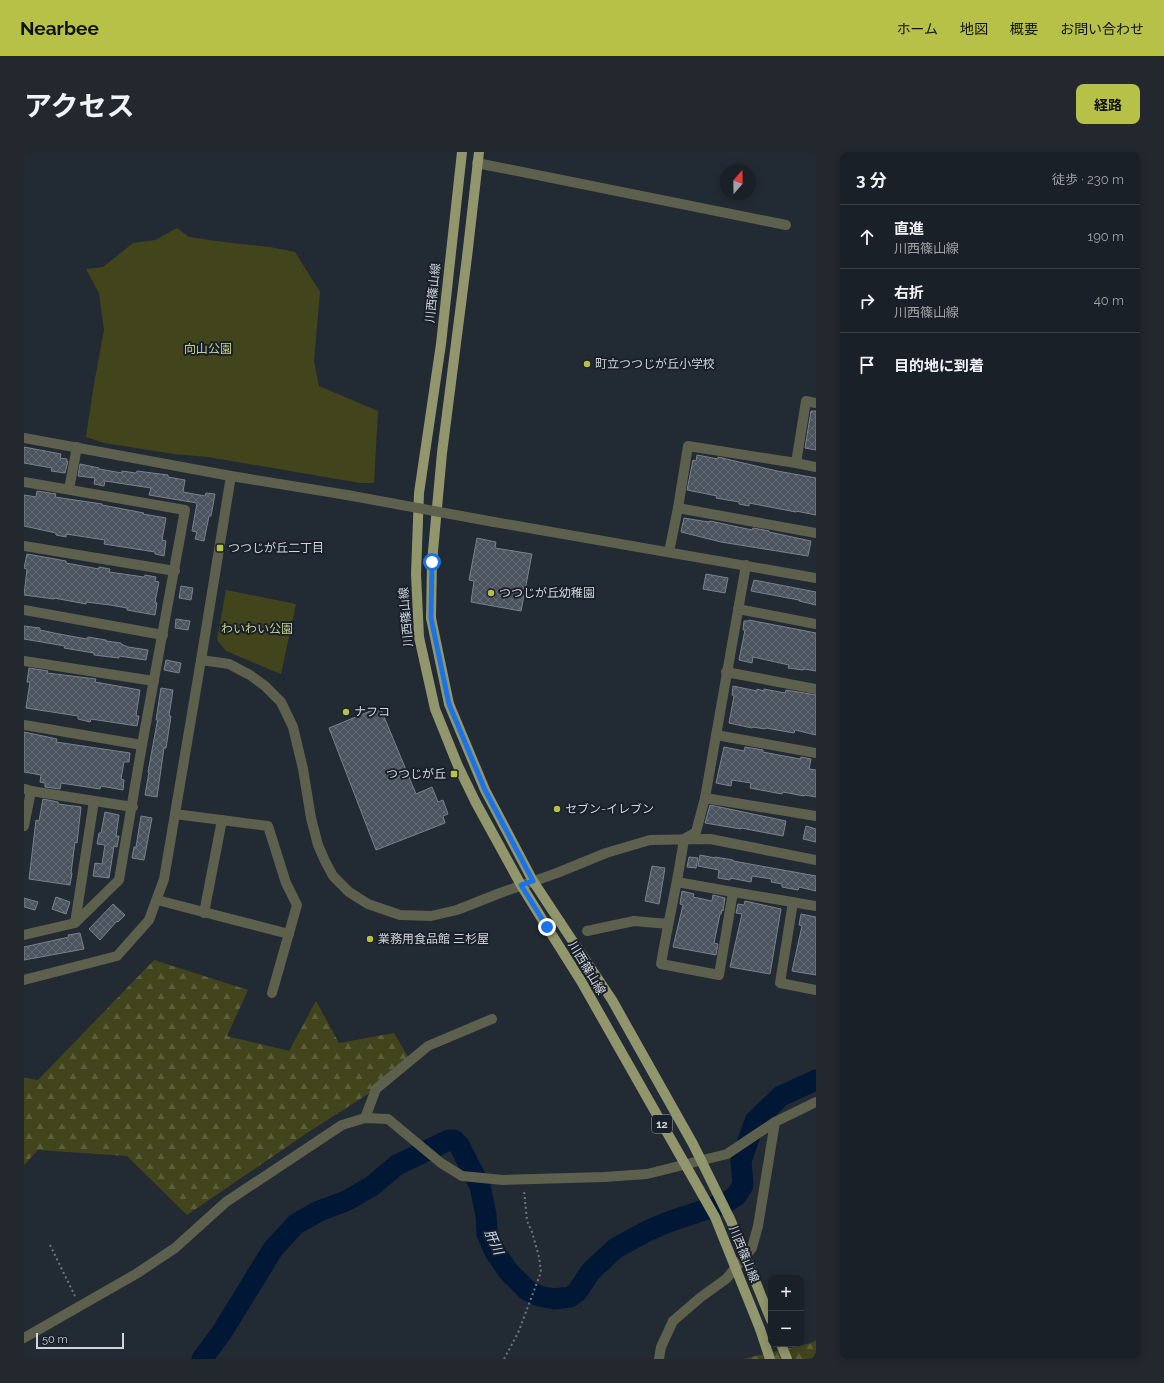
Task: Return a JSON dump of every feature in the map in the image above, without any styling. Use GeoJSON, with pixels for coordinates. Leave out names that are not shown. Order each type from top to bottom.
{"type":"FeatureCollection","features":[{"type":"Feature","properties":{"kind":"main road","name":"川西篠山線"},"geometry":{"type":"LineString","coordinates":[[462,152],[441,344],[419,493],[416,574],[419,636],[435,709],[458,766],[476,803],[521,885],[581,981],[715,1218],[760,1329],[770,1359]]}},
{"type":"Feature","properties":{"kind":"main road","name":"川西篠山線"},"geometry":{"type":"LineString","coordinates":[[479,152],[442,453],[432,562],[431,618],[449,704],[485,790],[533,881],[612,1000],[693,1144],[731,1221],[768,1313]]}},
{"type":"Feature","properties":{"kind":"main road"},"geometry":{"type":"LineString","coordinates":[[782,1347],[787,1359]]}},
{"type":"Feature","properties":{"kind":"street"},"geometry":{"type":"LineString","coordinates":[[477,163],[786,225]]}},
{"type":"Feature","properties":{"kind":"street"},"geometry":{"type":"LineString","coordinates":[[796,463],[806,401],[816,403]]}},
{"type":"Feature","properties":{"kind":"street"},"geometry":{"type":"LineString","coordinates":[[24,438],[231,476],[347,495],[816,578]]}},
{"type":"Feature","properties":{"kind":"street"},"geometry":{"type":"LineString","coordinates":[[669,552],[688,446],[816,467]]}},
{"type":"Feature","properties":{"kind":"street"},"geometry":{"type":"LineString","coordinates":[[69,489],[77,447]]}},
{"type":"Feature","properties":{"kind":"street"},"geometry":{"type":"LineString","coordinates":[[24,980],[117,956],[149,920],[164,879],[231,476]]}},
{"type":"Feature","properties":{"kind":"street"},"geometry":{"type":"LineString","coordinates":[[24,482],[185,510],[119,880],[75,922],[24,935]]}},
{"type":"Feature","properties":{"kind":"street"},"geometry":{"type":"LineString","coordinates":[[678,508],[816,533]]}},
{"type":"Feature","properties":{"kind":"street"},"geometry":{"type":"LineString","coordinates":[[24,546],[175,570]]}},
{"type":"Feature","properties":{"kind":"street"},"geometry":{"type":"LineString","coordinates":[[684,839],[696,832],[705,798],[726,672],[746,566]]}},
{"type":"Feature","properties":{"kind":"street"},"geometry":{"type":"LineString","coordinates":[[738,609],[816,624]]}},
{"type":"Feature","properties":{"kind":"street"},"geometry":{"type":"LineString","coordinates":[[24,610],[163,635]]}},
{"type":"Feature","properties":{"kind":"street"},"geometry":{"type":"LineString","coordinates":[[201,660],[229,664],[250,675],[265,686],[281,702],[294,727],[318,844],[325,861],[333,876],[349,892],[368,904],[400,914],[431,916],[457,910],[606,853],[650,840],[710,839],[816,860]]}},
{"type":"Feature","properties":{"kind":"street"},"geometry":{"type":"LineString","coordinates":[[24,661],[154,681]]}},
{"type":"Feature","properties":{"kind":"street"},"geometry":{"type":"LineString","coordinates":[[726,672],[816,689]]}},
{"type":"Feature","properties":{"kind":"street"},"geometry":{"type":"LineString","coordinates":[[24,725],[142,745]]}},
{"type":"Feature","properties":{"kind":"street"},"geometry":{"type":"LineString","coordinates":[[716,735],[816,753]]}},
{"type":"Feature","properties":{"kind":"street"},"geometry":{"type":"LineString","coordinates":[[24,826],[27,790],[132,807]]}},
{"type":"Feature","properties":{"kind":"street"},"geometry":{"type":"LineString","coordinates":[[705,798],[816,816]]}},
{"type":"Feature","properties":{"kind":"street"},"geometry":{"type":"LineString","coordinates":[[75,922],[94,801]]}},
{"type":"Feature","properties":{"kind":"street"},"geometry":{"type":"LineString","coordinates":[[175,814],[268,826],[286,883],[297,905],[272,993]]}},
{"type":"Feature","properties":{"kind":"street"},"geometry":{"type":"LineString","coordinates":[[204,913],[222,820]]}},
{"type":"Feature","properties":{"kind":"street"},"geometry":{"type":"LineString","coordinates":[[684,839],[661,964],[719,975],[733,892]]}},
{"type":"Feature","properties":{"kind":"street"},"geometry":{"type":"LineString","coordinates":[[677,882],[816,906]]}},
{"type":"Feature","properties":{"kind":"street"},"geometry":{"type":"LineString","coordinates":[[157,900],[288,934]]}},
{"type":"Feature","properties":{"kind":"street"},"geometry":{"type":"LineString","coordinates":[[793,902],[780,983],[816,990]]}},
{"type":"Feature","properties":{"kind":"street"},"geometry":{"type":"LineString","coordinates":[[587,931],[634,921],[668,924]]}},
{"type":"Feature","properties":{"kind":"street"},"geometry":{"type":"LineString","coordinates":[[365,1118],[376,1089],[428,1046],[492,1019]]}},
{"type":"Feature","properties":{"kind":"street"},"geometry":{"type":"LineString","coordinates":[[24,1338],[136,1274],[175,1248],[226,1202],[342,1125],[365,1118],[388,1119],[441,1163],[462,1176],[503,1180],[647,1174],[727,1154],[775,1122],[816,1102]]}},
{"type":"Feature","properties":{"kind":"street"},"geometry":{"type":"LineString","coordinates":[[659,1359],[661,1346],[673,1321],[726,1279],[752,1248],[758,1226],[775,1122]]}},
{"type":"Feature","properties":{"kind":"path"},"geometry":{"type":"LineString","coordinates":[[504,1359],[518,1333],[541,1272],[539,1257],[532,1232],[527,1221],[524,1179]]}},
{"type":"Feature","properties":{"kind":"path"},"geometry":{"type":"LineString","coordinates":[[50,1245],[80,1306]]}},
{"type":"Feature","properties":{"kind":"green space","name":"向山公園"},"geometry":{"type":"Polygon","coordinates":[[[177,228],[189,237],[270,247],[295,252],[320,292],[314,361],[319,386],[378,411],[374,483],[360,483],[208,457],[174,454],[104,443],[86,437],[104,330],[99,293],[86,269],[103,267],[133,243],[155,240],[177,228]]]}},
{"type":"Feature","properties":{"kind":"green space","name":"わいわい公園"},"geometry":{"type":"Polygon","coordinates":[[[226,590],[296,604],[281,674],[226,651],[217,640],[226,590]]]}},
{"type":"Feature","properties":{"kind":"green space"},"geometry":{"type":"Polygon","coordinates":[[[154,960],[248,990],[227,1036],[289,1051],[316,1001],[339,1043],[394,1033],[413,1065],[307,1133],[187,1215],[127,1156],[38,1150],[24,1165],[24,1078],[38,1080],[154,960]]]}},
{"type":"Feature","properties":{"kind":"green space"},"geometry":{"type":"Polygon","coordinates":[[[816,1340],[816,1359],[743,1359],[794,1347],[804,1347],[804,1345],[816,1340]]]}},
{"type":"Feature","properties":{"kind":"building"},"geometry":{"type":"Polygon","coordinates":[[[811,411],[816,411],[816,450],[805,448],[811,411]]]}},
{"type":"Feature","properties":{"kind":"building"},"geometry":{"type":"Polygon","coordinates":[[[24,447],[61,454],[60,458],[67,459],[66,461],[68,461],[65,473],[51,471],[52,468],[24,463],[24,447]]]}},
{"type":"Feature","properties":{"kind":"building"},"geometry":{"type":"Polygon","coordinates":[[[697,455],[718,459],[718,457],[777,471],[816,478],[816,515],[749,503],[749,506],[739,504],[739,502],[716,498],[717,496],[687,490],[693,460],[696,461],[697,455]]]}},
{"type":"Feature","properties":{"kind":"building"},"geometry":{"type":"Polygon","coordinates":[[[80,464],[122,473],[122,471],[136,473],[137,471],[168,475],[168,477],[185,480],[183,492],[205,496],[206,493],[215,494],[204,541],[195,539],[197,532],[192,531],[197,503],[149,495],[151,488],[105,481],[104,486],[94,484],[95,478],[78,476],[80,464]]]}},
{"type":"Feature","properties":{"kind":"building"},"geometry":{"type":"Polygon","coordinates":[[[37,491],[56,494],[55,497],[102,504],[166,518],[162,540],[166,541],[164,556],[155,554],[155,552],[104,544],[105,540],[66,534],[66,537],[56,535],[56,533],[24,526],[24,495],[36,497],[37,491]]]}},
{"type":"Feature","properties":{"kind":"building"},"geometry":{"type":"Polygon","coordinates":[[[684,518],[710,521],[752,530],[753,528],[811,541],[808,556],[721,542],[681,532],[684,518]]]}},
{"type":"Feature","properties":{"kind":"building"},"geometry":{"type":"Polygon","coordinates":[[[477,538],[496,542],[495,548],[532,554],[521,611],[471,602],[474,581],[469,580],[477,538]]]}},
{"type":"Feature","properties":{"kind":"building"},"geometry":{"type":"Polygon","coordinates":[[[27,554],[99,569],[99,567],[110,569],[109,572],[144,577],[145,575],[156,577],[155,581],[159,582],[155,602],[157,603],[155,615],[110,605],[86,602],[86,604],[54,598],[24,595],[27,569],[24,568],[27,554]]]}},
{"type":"Feature","properties":{"kind":"building"},"geometry":{"type":"Polygon","coordinates":[[[706,574],[728,578],[725,593],[703,589],[706,574]]]}},
{"type":"Feature","properties":{"kind":"building"},"geometry":{"type":"Polygon","coordinates":[[[754,580],[816,592],[816,605],[799,600],[751,591],[754,580]]]}},
{"type":"Feature","properties":{"kind":"building"},"geometry":{"type":"Polygon","coordinates":[[[181,586],[193,588],[191,600],[179,598],[181,586]]]}},
{"type":"Feature","properties":{"kind":"building"},"geometry":{"type":"Polygon","coordinates":[[[176,619],[190,621],[188,630],[175,628],[176,619]]]}},
{"type":"Feature","properties":{"kind":"building"},"geometry":{"type":"Polygon","coordinates":[[[749,620],[816,633],[816,671],[788,668],[789,665],[753,657],[752,663],[739,660],[745,630],[743,630],[744,621],[749,620]]]}},
{"type":"Feature","properties":{"kind":"building"},"geometry":{"type":"Polygon","coordinates":[[[24,626],[40,628],[40,630],[87,639],[88,637],[106,640],[121,643],[128,647],[148,650],[146,660],[119,656],[119,658],[94,655],[94,653],[64,648],[65,646],[24,639],[24,626]]]}},
{"type":"Feature","properties":{"kind":"building"},"geometry":{"type":"Polygon","coordinates":[[[166,660],[181,663],[179,673],[164,670],[166,660]]]}},
{"type":"Feature","properties":{"kind":"building"},"geometry":{"type":"Polygon","coordinates":[[[29,668],[48,671],[47,673],[96,679],[95,682],[140,690],[136,716],[139,716],[137,726],[91,719],[90,722],[78,719],[78,716],[26,708],[30,682],[27,682],[29,668]]]}},
{"type":"Feature","properties":{"kind":"building"},"geometry":{"type":"Polygon","coordinates":[[[733,686],[757,691],[757,689],[764,691],[764,689],[785,693],[786,690],[816,695],[816,735],[795,730],[794,733],[766,728],[752,728],[729,723],[734,696],[732,695],[733,686]]]}},
{"type":"Feature","properties":{"kind":"building"},"geometry":{"type":"Polygon","coordinates":[[[161,688],[173,690],[169,716],[171,716],[166,748],[164,748],[157,797],[145,795],[158,720],[156,720],[161,688]]]}},
{"type":"Feature","properties":{"kind":"building"},"geometry":{"type":"Polygon","coordinates":[[[380,707],[416,794],[432,787],[438,802],[443,800],[448,814],[443,816],[445,823],[376,850],[329,728],[380,707]]]}},
{"type":"Feature","properties":{"kind":"building"},"geometry":{"type":"Polygon","coordinates":[[[24,732],[57,739],[56,742],[130,753],[129,762],[124,762],[121,779],[124,780],[123,790],[101,786],[100,789],[61,783],[60,789],[45,787],[45,783],[40,782],[41,775],[24,772],[24,732]]]}},
{"type":"Feature","properties":{"kind":"building"},"geometry":{"type":"Polygon","coordinates":[[[724,747],[744,751],[745,747],[800,759],[801,757],[811,759],[809,769],[816,770],[816,797],[783,792],[782,794],[750,788],[751,783],[732,780],[731,786],[716,783],[724,747]]]}},
{"type":"Feature","properties":{"kind":"building"},"geometry":{"type":"Polygon","coordinates":[[[43,799],[58,802],[58,804],[81,807],[70,885],[29,879],[36,820],[39,821],[43,799]]]}},
{"type":"Feature","properties":{"kind":"building"},"geometry":{"type":"Polygon","coordinates":[[[710,805],[786,821],[783,836],[705,823],[710,805]]]}},
{"type":"Feature","properties":{"kind":"building"},"geometry":{"type":"Polygon","coordinates":[[[105,812],[119,815],[116,836],[119,836],[117,847],[114,846],[109,878],[93,876],[95,863],[102,864],[105,845],[97,844],[99,833],[101,833],[105,812]]]}},
{"type":"Feature","properties":{"kind":"building"},"geometry":{"type":"Polygon","coordinates":[[[141,816],[152,818],[144,860],[132,858],[134,847],[136,847],[141,816]]]}},
{"type":"Feature","properties":{"kind":"building"},"geometry":{"type":"Polygon","coordinates":[[[806,826],[816,829],[816,842],[803,839],[806,826]]]}},
{"type":"Feature","properties":{"kind":"building"},"geometry":{"type":"Polygon","coordinates":[[[700,855],[816,876],[816,891],[799,887],[798,890],[782,887],[782,884],[771,882],[772,879],[752,876],[751,882],[730,878],[730,880],[718,878],[719,870],[698,866],[700,855]]]}},
{"type":"Feature","properties":{"kind":"building"},"geometry":{"type":"Polygon","coordinates":[[[689,857],[698,858],[696,868],[687,867],[689,857]]]}},
{"type":"Feature","properties":{"kind":"building"},"geometry":{"type":"Polygon","coordinates":[[[652,866],[665,868],[659,904],[645,901],[652,866]]]}},
{"type":"Feature","properties":{"kind":"building"},"geometry":{"type":"Polygon","coordinates":[[[682,891],[694,894],[693,897],[712,901],[713,895],[725,898],[714,943],[718,944],[716,955],[673,947],[683,905],[680,904],[682,891]]]}},
{"type":"Feature","properties":{"kind":"building"},"geometry":{"type":"Polygon","coordinates":[[[56,897],[70,902],[66,914],[52,909],[56,897]]]}},
{"type":"Feature","properties":{"kind":"building"},"geometry":{"type":"Polygon","coordinates":[[[24,898],[38,902],[35,910],[24,907],[24,898]]]}},
{"type":"Feature","properties":{"kind":"building"},"geometry":{"type":"Polygon","coordinates":[[[745,901],[781,909],[770,974],[730,967],[742,914],[736,913],[738,904],[744,905],[745,901]]]}},
{"type":"Feature","properties":{"kind":"building"},"geometry":{"type":"Polygon","coordinates":[[[113,904],[125,915],[118,922],[117,921],[100,940],[89,929],[113,904]]]}},
{"type":"Feature","properties":{"kind":"building"},"geometry":{"type":"Polygon","coordinates":[[[801,914],[816,917],[816,975],[792,971],[802,926],[799,925],[801,914]]]}},
{"type":"Feature","properties":{"kind":"building"},"geometry":{"type":"Polygon","coordinates":[[[80,933],[84,949],[24,960],[24,947],[69,937],[68,935],[80,933]]]}},
{"type":"Feature","properties":{"kind":"waterway","name":"肝川"},"geometry":{"type":"LineString","coordinates":[[202,1359],[222,1332],[273,1249],[296,1224],[319,1211],[346,1201],[372,1186],[397,1165],[449,1140],[454,1140],[459,1145],[480,1186],[486,1215],[487,1234],[495,1252],[508,1271],[527,1290],[539,1296],[554,1299],[570,1297],[577,1292],[591,1271],[616,1248],[647,1231],[671,1221],[725,1203],[736,1196],[743,1185],[741,1161],[755,1121],[781,1096],[816,1080]]}},
{"type":"Feature","properties":{"kind":"place","name":"町立つつじが丘小学校"},"geometry":{"type":"Point","coordinates":[587,364]}},
{"type":"Feature","properties":{"kind":"place","name":"つつじが丘二丁目"},"geometry":{"type":"Point","coordinates":[220,548]}},
{"type":"Feature","properties":{"kind":"place","name":"つつじが丘幼稚園"},"geometry":{"type":"Point","coordinates":[491,593]}},
{"type":"Feature","properties":{"kind":"place","name":"ナフコ"},"geometry":{"type":"Point","coordinates":[346,712]}},
{"type":"Feature","properties":{"kind":"place","name":"つつじが丘"},"geometry":{"type":"Point","coordinates":[454,774]}},
{"type":"Feature","properties":{"kind":"place","name":"セブン-イレブン"},"geometry":{"type":"Point","coordinates":[557,809]}},
{"type":"Feature","properties":{"kind":"place","name":"業務用食品館 三杉屋"},"geometry":{"type":"Point","coordinates":[370,939]}},
{"type":"Feature","properties":{"kind":"route"},"geometry":{"type":"LineString","coordinates":[[432,562],[431,618],[449,704],[485,790],[533,881],[521,885],[547,927]]}}]}
